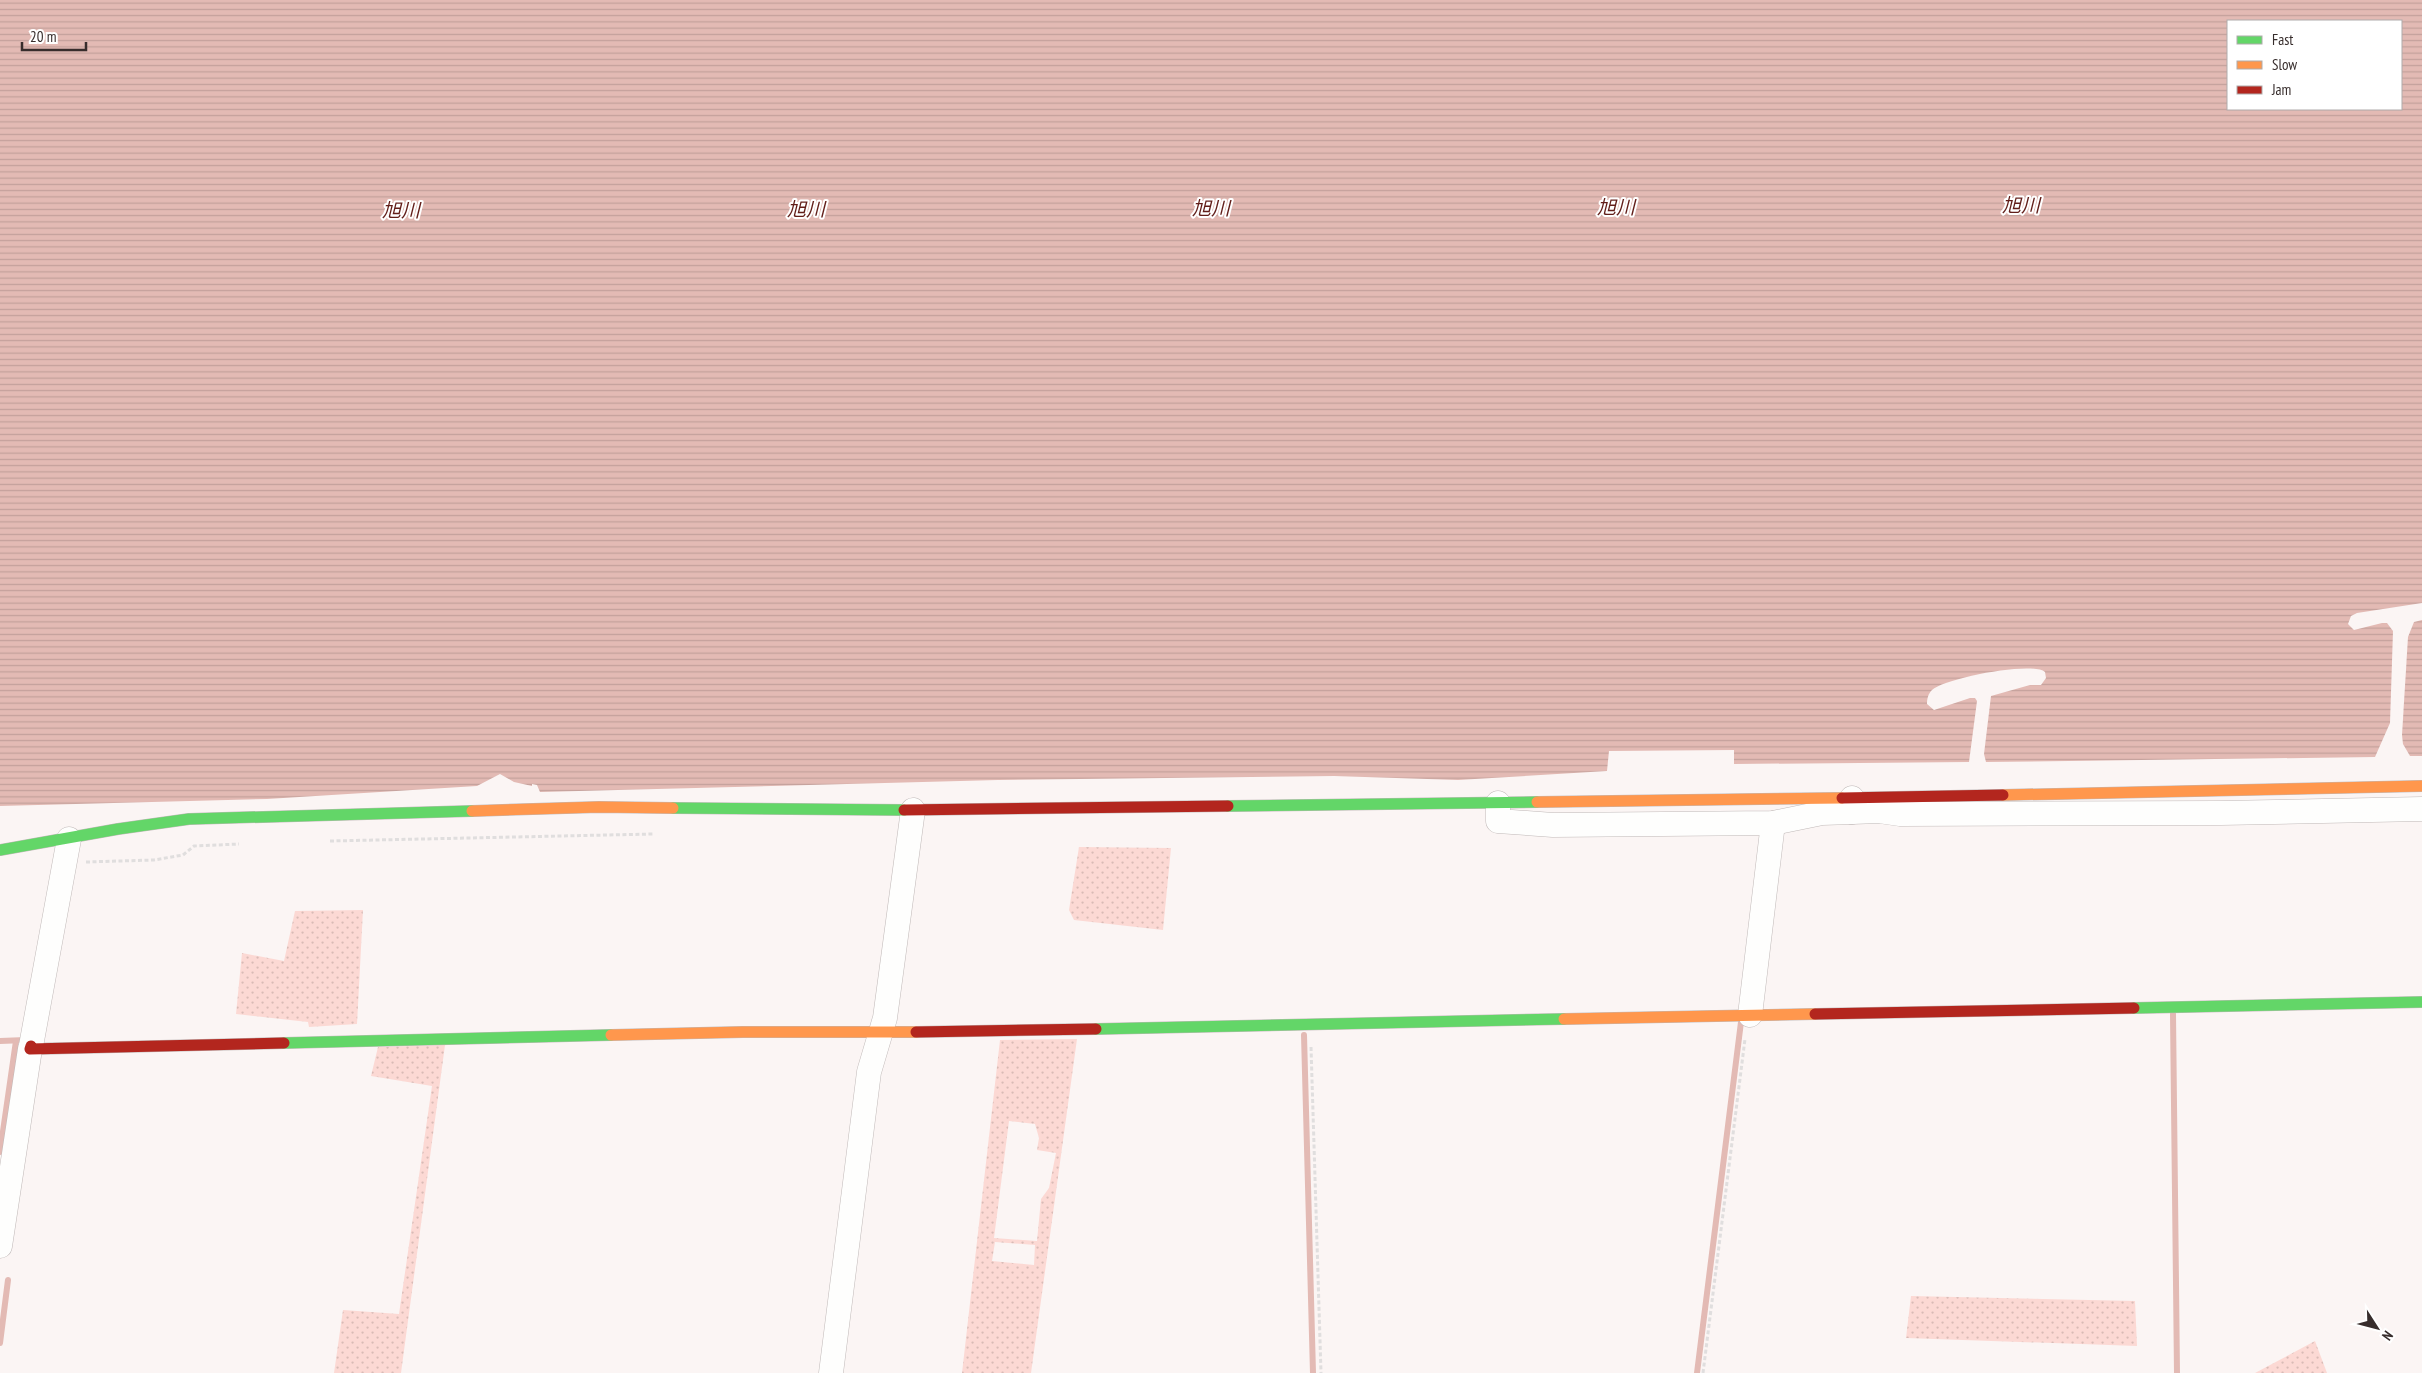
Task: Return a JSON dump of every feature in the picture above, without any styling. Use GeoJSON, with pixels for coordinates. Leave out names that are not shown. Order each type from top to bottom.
{"type":"FeatureCollection","features":[{"type":"Feature","properties":{"kind":"street"},"geometry":{"type":"LineString","coordinates":[[0,850],[69,839],[146,823],[189,819],[599,807],[913,810],[1498,802],[1852,805],[2422,786]]}},
{"type":"Feature","properties":{"kind":"street"},"geometry":{"type":"LineString","coordinates":[[1498,802],[1498,821],[1553,825],[1773,823],[1852,805],[1900,814],[2202,813],[2422,809]]}},
{"type":"Feature","properties":{"kind":"street"},"geometry":{"type":"LineString","coordinates":[[831,1373],[870,1072],[913,810]]}},
{"type":"Feature","properties":{"kind":"street"},"geometry":{"type":"LineString","coordinates":[[1752,1008],[1773,823]]}},
{"type":"Feature","properties":{"kind":"street"},"geometry":{"type":"LineString","coordinates":[[0,1246],[32,1042],[69,839]]}},
{"type":"Feature","properties":{"kind":"street"},"geometry":{"type":"LineString","coordinates":[[32,1042],[1310,1024],[1752,1008],[2422,1002]]}},
{"type":"Feature","properties":{"kind":"path"},"geometry":{"type":"LineString","coordinates":[[1703,1373],[1745,1033],[1752,1008]]}},
{"type":"Feature","properties":{"kind":"path"},"geometry":{"type":"LineString","coordinates":[[1310,1024],[1321,1373]]}},
{"type":"Feature","properties":{"kind":"shaded area"},"geometry":{"type":"Polygon","coordinates":[[[1079,847],[1171,848],[1163,930],[1074,920],[1069,910],[1079,847]]]}},
{"type":"Feature","properties":{"kind":"shaded area"},"geometry":{"type":"Polygon","coordinates":[[[363,910],[357,1024],[309,1027],[308,1022],[236,1014],[242,953],[284,961],[295,911],[363,910]]]}},
{"type":"Feature","properties":{"kind":"shaded area"},"geometry":{"type":"Polygon","coordinates":[[[1077,1039],[1031,1373],[962,1373],[1000,1040],[1077,1039]],[[1009,1121],[994,1238],[1037,1241],[1041,1199],[1049,1188],[1056,1153],[1037,1150],[1039,1138],[1035,1124],[1009,1121]],[[995,1242],[992,1261],[1034,1265],[1035,1245],[995,1242]]]}},
{"type":"Feature","properties":{"kind":"shaded area"},"geometry":{"type":"Polygon","coordinates":[[[445,1045],[401,1373],[334,1373],[343,1310],[399,1314],[432,1086],[371,1076],[378,1047],[445,1045]]]}},
{"type":"Feature","properties":{"kind":"shaded area"},"geometry":{"type":"Polygon","coordinates":[[[1911,1296],[2135,1301],[2137,1346],[1906,1338],[1911,1296]]]}},
{"type":"Feature","properties":{"kind":"shaded area"},"geometry":{"type":"Polygon","coordinates":[[[2315,1341],[2327,1373],[2255,1373],[2315,1341]]]}},
{"type":"Feature","properties":{"kind":"water","name":"旭川"},"geometry":{"type":"Polygon","coordinates":[[[0,0],[2422,0],[2422,603],[2357,613],[2351,616],[2348,624],[2354,630],[2387,623],[2393,631],[2390,723],[2375,757],[1986,762],[1984,754],[1991,696],[2030,685],[2041,685],[2046,678],[2045,672],[2024,668],[1970,676],[1940,685],[1930,693],[1927,704],[1934,710],[1970,698],[1975,698],[1977,701],[1969,762],[1734,764],[1734,750],[1609,751],[1607,771],[1458,780],[1334,776],[998,780],[540,792],[537,785],[532,784],[532,786],[514,782],[500,774],[477,786],[267,799],[0,806],[0,0]]]}},
{"type":"Feature","properties":{"kind":"water"},"geometry":{"type":"Polygon","coordinates":[[[2422,620],[2422,756],[2410,756],[2403,744],[2402,735],[2408,637],[2414,622],[2422,620]]]}},
{"type":"Feature","properties":{"kind":"waterway"},"geometry":{"type":"LineString","coordinates":[[2173,1014],[2177,1373]]}},
{"type":"Feature","properties":{"kind":"waterway"},"geometry":{"type":"LineString","coordinates":[[1697,1373],[1741,1022]]}},
{"type":"Feature","properties":{"kind":"waterway"},"geometry":{"type":"LineString","coordinates":[[1304,1035],[1313,1373]]}},
{"type":"Feature","properties":{"kind":"waterway"},"geometry":{"type":"LineString","coordinates":[[0,1041],[26,1040]]}},
{"type":"Feature","properties":{"kind":"waterway"},"geometry":{"type":"LineString","coordinates":[[0,1152],[16,1041]]}},
{"type":"Feature","properties":{"kind":"waterway"},"geometry":{"type":"LineString","coordinates":[[0,1343],[8,1280]]}},
{"type":"Feature","properties":{"kind":"traffic: fast"},"geometry":{"type":"LineString","coordinates":[[1228,806],[1537,802]]}},
{"type":"Feature","properties":{"kind":"traffic: fast"},"geometry":{"type":"LineString","coordinates":[[673,808],[904,810]]}},
{"type":"Feature","properties":{"kind":"traffic: fast"},"geometry":{"type":"LineString","coordinates":[[0,850],[118,829],[189,819],[472,811]]}},
{"type":"Feature","properties":{"kind":"traffic: fast"},"geometry":{"type":"LineString","coordinates":[[2134,1008],[2422,1002]]}},
{"type":"Feature","properties":{"kind":"traffic: fast"},"geometry":{"type":"LineString","coordinates":[[1096,1029],[1564,1019]]}},
{"type":"Feature","properties":{"kind":"traffic: fast"},"geometry":{"type":"LineString","coordinates":[[284,1043],[611,1035]]}},
{"type":"Feature","properties":{"kind":"traffic: slow"},"geometry":{"type":"LineString","coordinates":[[2003,795],[2422,786]]}},
{"type":"Feature","properties":{"kind":"traffic: slow"},"geometry":{"type":"LineString","coordinates":[[1537,802],[1842,798]]}},
{"type":"Feature","properties":{"kind":"traffic: slow"},"geometry":{"type":"LineString","coordinates":[[472,811],[599,807],[673,808]]}},
{"type":"Feature","properties":{"kind":"traffic: slow"},"geometry":{"type":"LineString","coordinates":[[1564,1019],[1815,1014]]}},
{"type":"Feature","properties":{"kind":"traffic: slow"},"geometry":{"type":"LineString","coordinates":[[611,1035],[743,1032],[916,1032]]}},
{"type":"Feature","properties":{"kind":"traffic: jam"},"geometry":{"type":"LineString","coordinates":[[1842,798],[2003,795]]}},
{"type":"Feature","properties":{"kind":"traffic: jam"},"geometry":{"type":"LineString","coordinates":[[904,810],[1228,806]]}},
{"type":"Feature","properties":{"kind":"traffic: jam"},"geometry":{"type":"LineString","coordinates":[[1815,1014],[2134,1008]]}},
{"type":"Feature","properties":{"kind":"traffic: jam"},"geometry":{"type":"LineString","coordinates":[[916,1032],[1096,1029]]}},
{"type":"Feature","properties":{"kind":"traffic: jam"},"geometry":{"type":"LineString","coordinates":[[31,1046],[30,1049],[284,1043]]}}]}
